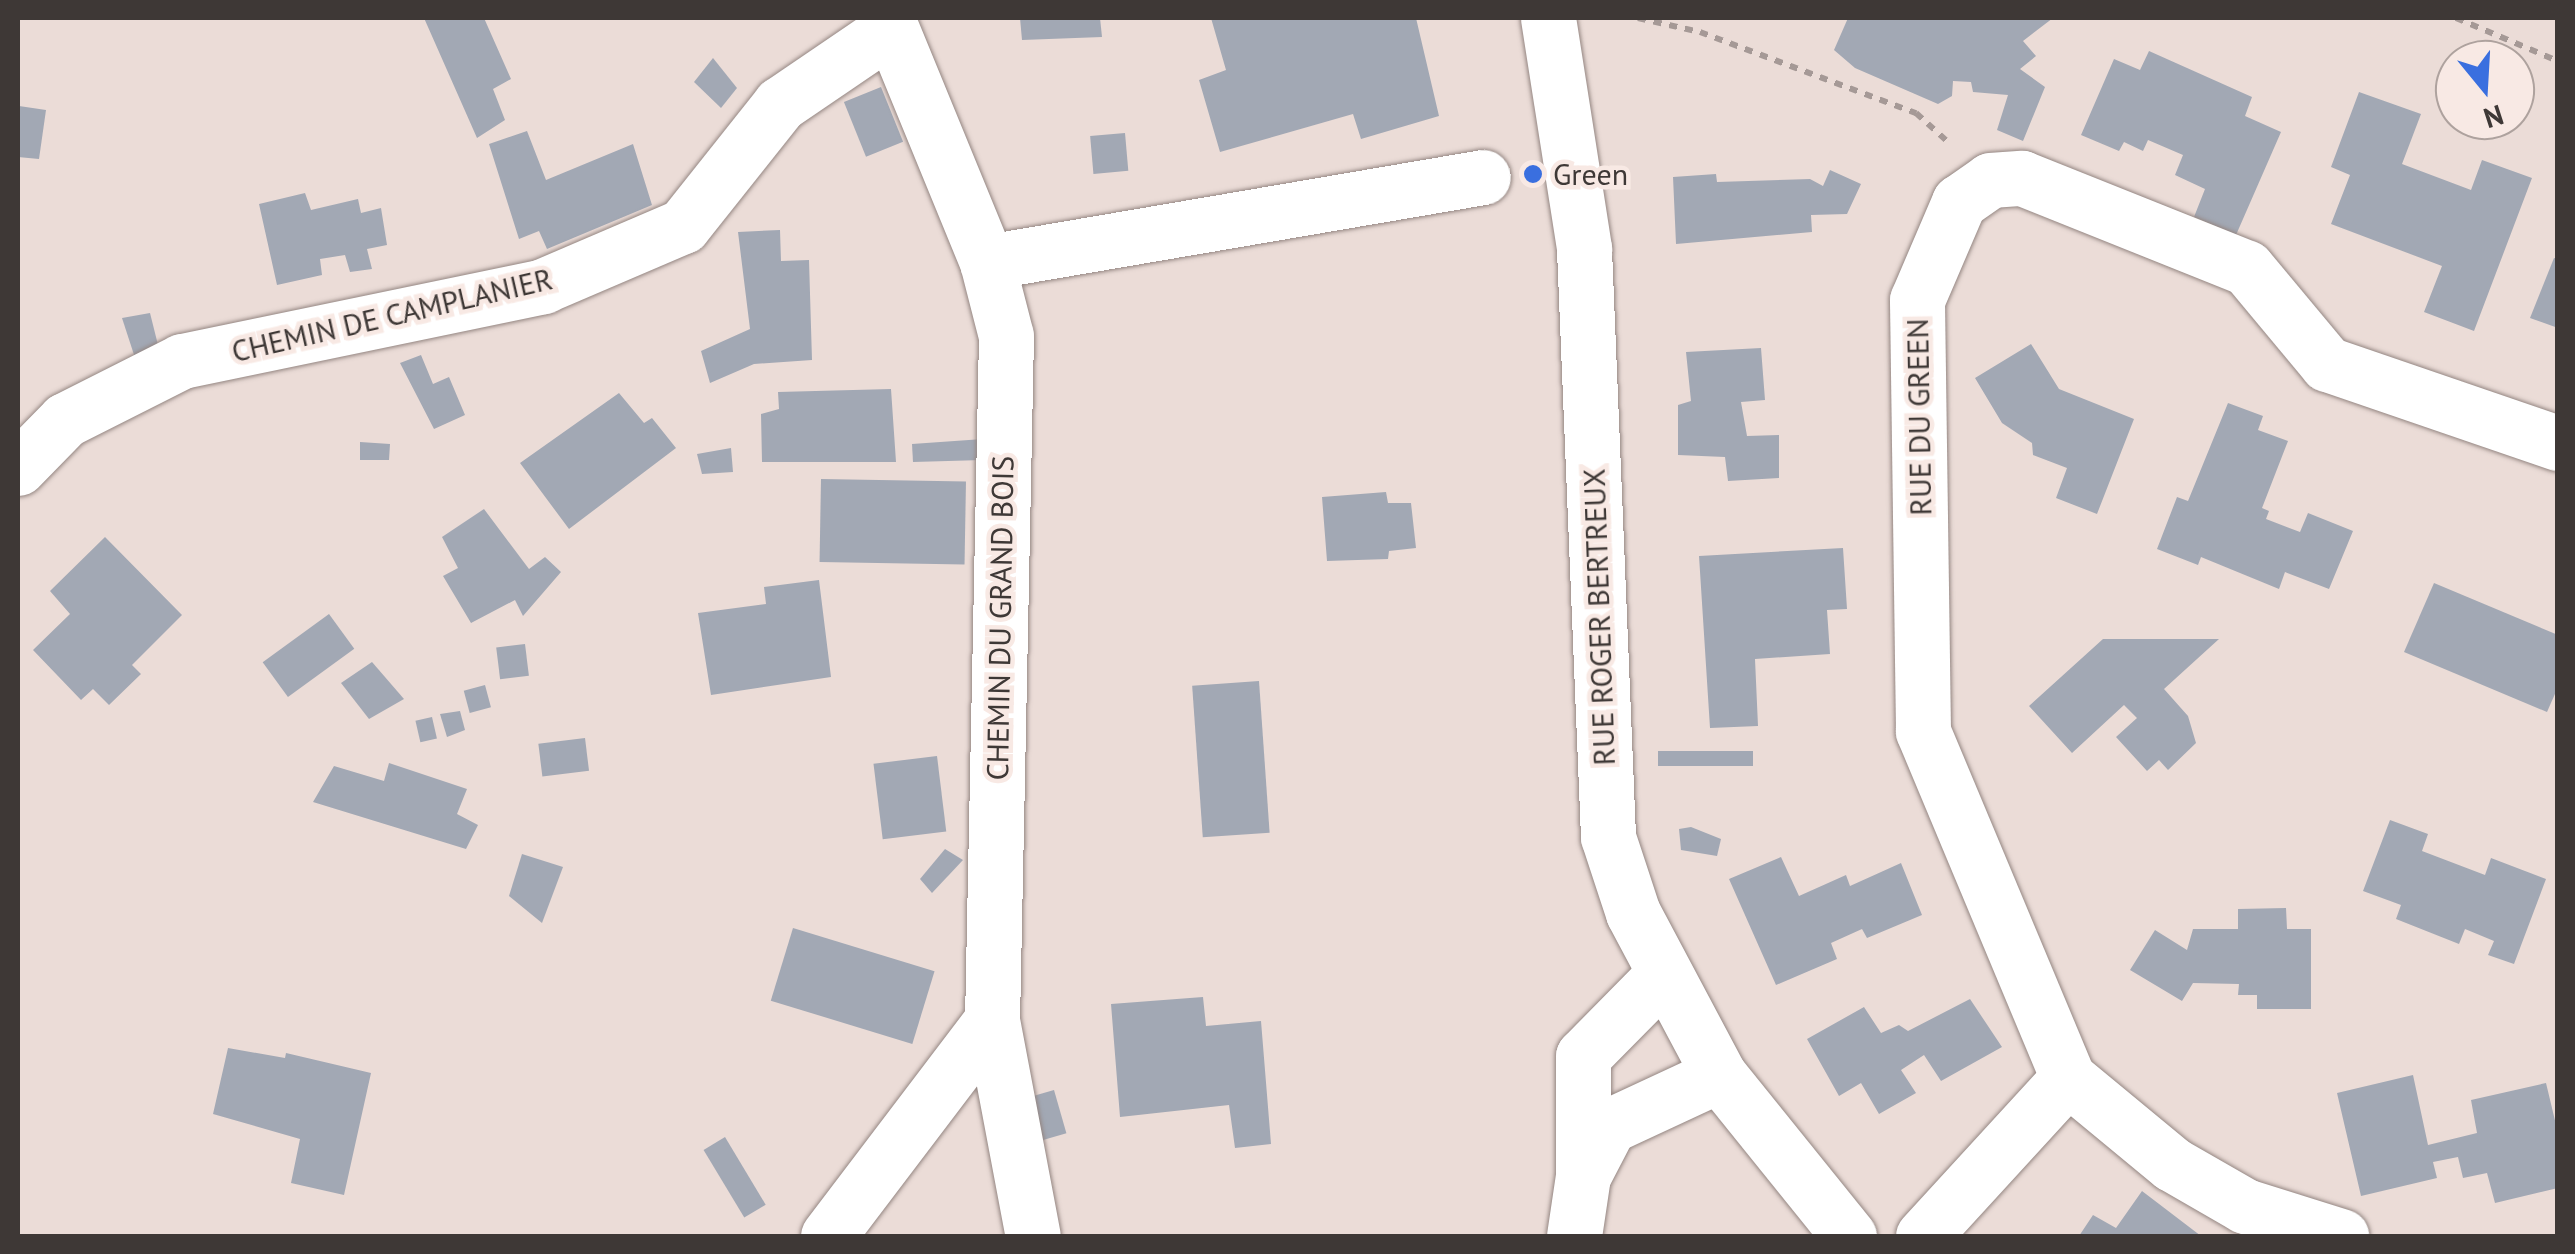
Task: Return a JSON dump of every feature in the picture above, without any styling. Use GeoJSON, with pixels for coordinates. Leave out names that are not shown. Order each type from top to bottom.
{"type":"FeatureCollection","features":[{"type":"Feature","properties":{"kind":"street","name":"RUE ROGER BERTREUX"},"geometry":{"type":"LineString","coordinates":[[1548,18],[1584,250],[1608,837],[1663,975],[1719,1074],[1848,1236]]}},
{"type":"Feature","properties":{"kind":"street","name":"CHEMIN DU GRAND BOIS"},"geometry":{"type":"LineString","coordinates":[[888,24],[987,262],[1006,336],[992,1020],[1033,1236]]}},
{"type":"Feature","properties":{"kind":"street","name":"CHEMIN DE CAMPLANIER"},"geometry":{"type":"LineString","coordinates":[[18,468],[65,420],[182,361],[544,286],[683,226],[780,104],[888,24]]}},
{"type":"Feature","properties":{"kind":"street"},"geometry":{"type":"LineString","coordinates":[[987,262],[1483,176]]}},
{"type":"Feature","properties":{"kind":"street"},"geometry":{"type":"LineString","coordinates":[[1990,180],[2022,178],[2247,268],[2327,364],[2558,443]]}},
{"type":"Feature","properties":{"kind":"street","name":"RUE DU GREEN"},"geometry":{"type":"LineString","coordinates":[[1990,180],[1960,202],[1918,300],[1923,731],[2068,1078]]}},
{"type":"Feature","properties":{"kind":"street"},"geometry":{"type":"LineString","coordinates":[[1574,1236],[1583,1176],[1583,1056],[1663,975]]}},
{"type":"Feature","properties":{"kind":"street"},"geometry":{"type":"LineString","coordinates":[[828,1236],[992,1020]]}},
{"type":"Feature","properties":{"kind":"street"},"geometry":{"type":"LineString","coordinates":[[1583,1176],[1609,1126],[1719,1074]]}},
{"type":"Feature","properties":{"kind":"street"},"geometry":{"type":"LineString","coordinates":[[1923,1236],[2068,1078],[2172,1164],[2245,1206],[2340,1236]]}},
{"type":"Feature","properties":{"kind":"path"},"geometry":{"type":"LineString","coordinates":[[1638,18],[1700,32],[1916,113],[1990,180]]}},
{"type":"Feature","properties":{"kind":"path"},"geometry":{"type":"LineString","coordinates":[[2456,18],[2558,60]]}},
{"type":"Feature","properties":{"kind":"building"},"geometry":{"type":"Polygon","coordinates":[[[424,18],[484,18],[511,79],[493,89],[505,120],[477,138],[424,18]]]}},
{"type":"Feature","properties":{"kind":"building"},"geometry":{"type":"Polygon","coordinates":[[[1020,18],[1100,18],[1102,37],[1022,40],[1020,18]]]}},
{"type":"Feature","properties":{"kind":"building"},"geometry":{"type":"Polygon","coordinates":[[[1211,18],[1416,18],[1439,116],[1361,139],[1353,114],[1220,152],[1199,80],[1226,70],[1211,18]]]}},
{"type":"Feature","properties":{"kind":"building"},"geometry":{"type":"Polygon","coordinates":[[[1848,18],[2053,18],[2023,41],[2036,56],[2020,69],[2045,87],[2023,141],[1997,130],[2008,95],[1973,92],[1971,82],[1953,81],[1952,96],[1938,104],[1855,68],[1834,50],[1848,18]]]}},
{"type":"Feature","properties":{"kind":"building"},"geometry":{"type":"Polygon","coordinates":[[[2149,51],[2252,97],[2245,116],[2281,132],[2236,235],[2194,217],[2205,189],[2175,175],[2183,155],[2148,140],[2143,151],[2124,142],[2119,151],[2081,135],[2114,59],[2140,70],[2149,51]]]}},
{"type":"Feature","properties":{"kind":"building"},"geometry":{"type":"Polygon","coordinates":[[[713,58],[737,88],[721,108],[694,82],[713,58]]]}},
{"type":"Feature","properties":{"kind":"building"},"geometry":{"type":"Polygon","coordinates":[[[881,87],[903,142],[866,157],[844,102],[881,87]]]}},
{"type":"Feature","properties":{"kind":"building"},"geometry":{"type":"Polygon","coordinates":[[[2359,92],[2421,114],[2402,164],[2471,190],[2482,160],[2532,178],[2474,331],[2424,312],[2442,266],[2331,224],[2350,175],[2331,167],[2359,92]]]}},
{"type":"Feature","properties":{"kind":"building"},"geometry":{"type":"Polygon","coordinates":[[[19,106],[46,110],[39,159],[18,157],[19,106]]]}},
{"type":"Feature","properties":{"kind":"building"},"geometry":{"type":"Polygon","coordinates":[[[527,131],[546,180],[633,144],[652,205],[547,249],[539,231],[519,239],[489,144],[527,131]]]}},
{"type":"Feature","properties":{"kind":"building"},"geometry":{"type":"Polygon","coordinates":[[[1125,133],[1128,171],[1093,174],[1090,136],[1125,133]]]}},
{"type":"Feature","properties":{"kind":"building"},"geometry":{"type":"Polygon","coordinates":[[[1830,170],[1861,184],[1847,214],[1811,215],[1812,232],[1676,244],[1673,177],[1716,174],[1717,182],[1810,179],[1823,186],[1830,170]]]}},
{"type":"Feature","properties":{"kind":"building"},"geometry":{"type":"Polygon","coordinates":[[[305,193],[311,210],[358,199],[361,213],[381,208],[387,245],[367,249],[372,269],[350,272],[345,255],[320,259],[322,275],[277,285],[259,204],[305,193]]]}},
{"type":"Feature","properties":{"kind":"building"},"geometry":{"type":"Polygon","coordinates":[[[780,230],[781,261],[809,260],[812,360],[754,364],[710,383],[701,351],[750,329],[738,232],[780,230]]]}},
{"type":"Feature","properties":{"kind":"building"},"geometry":{"type":"Polygon","coordinates":[[[2554,258],[2558,259],[2558,328],[2530,318],[2554,258]]]}},
{"type":"Feature","properties":{"kind":"building"},"geometry":{"type":"Polygon","coordinates":[[[150,313],[161,357],[137,364],[122,318],[150,313]]]}},
{"type":"Feature","properties":{"kind":"building"},"geometry":{"type":"Polygon","coordinates":[[[2031,344],[2059,389],[2134,419],[2097,514],[2056,498],[2067,468],[2033,455],[2032,443],[2002,423],[1975,378],[2031,344]]]}},
{"type":"Feature","properties":{"kind":"building"},"geometry":{"type":"Polygon","coordinates":[[[1761,348],[1765,400],[1741,402],[1747,436],[1779,435],[1779,478],[1728,481],[1725,457],[1678,455],[1678,405],[1691,401],[1686,352],[1761,348]]]}},
{"type":"Feature","properties":{"kind":"building"},"geometry":{"type":"Polygon","coordinates":[[[421,355],[433,384],[449,377],[465,415],[434,429],[400,363],[421,355]]]}},
{"type":"Feature","properties":{"kind":"building"},"geometry":{"type":"Polygon","coordinates":[[[891,389],[896,462],[762,462],[761,414],[779,409],[778,392],[891,389]]]}},
{"type":"Feature","properties":{"kind":"building"},"geometry":{"type":"Polygon","coordinates":[[[619,393],[644,423],[652,418],[676,448],[569,529],[520,463],[619,393]]]}},
{"type":"Feature","properties":{"kind":"building"},"geometry":{"type":"Polygon","coordinates":[[[2228,403],[2263,416],[2258,430],[2288,441],[2262,508],[2269,511],[2266,519],[2300,532],[2308,513],[2353,531],[2329,589],[2285,572],[2279,589],[2201,557],[2198,565],[2157,549],[2177,497],[2188,501],[2228,403]]]}},
{"type":"Feature","properties":{"kind":"building"},"geometry":{"type":"Polygon","coordinates":[[[983,439],[983,460],[913,462],[912,444],[983,439]]]}},
{"type":"Feature","properties":{"kind":"building"},"geometry":{"type":"Polygon","coordinates":[[[360,442],[390,444],[389,460],[360,460],[360,442]]]}},
{"type":"Feature","properties":{"kind":"building"},"geometry":{"type":"Polygon","coordinates":[[[731,448],[733,472],[702,474],[697,454],[731,448]]]}},
{"type":"Feature","properties":{"kind":"building"},"geometry":{"type":"Polygon","coordinates":[[[821,479],[966,482],[965,565],[820,562],[821,479]]]}},
{"type":"Feature","properties":{"kind":"building"},"geometry":{"type":"Polygon","coordinates":[[[1386,492],[1388,503],[1411,503],[1416,548],[1389,551],[1388,559],[1327,561],[1322,497],[1386,492]]]}},
{"type":"Feature","properties":{"kind":"building"},"geometry":{"type":"Polygon","coordinates":[[[484,509],[529,569],[545,557],[561,572],[523,616],[515,600],[471,623],[443,576],[458,568],[442,537],[484,509]]]}},
{"type":"Feature","properties":{"kind":"building"},"geometry":{"type":"Polygon","coordinates":[[[105,537],[182,615],[132,665],[141,674],[109,705],[93,689],[81,700],[33,650],[70,614],[50,591],[105,537]]]}},
{"type":"Feature","properties":{"kind":"building"},"geometry":{"type":"Polygon","coordinates":[[[1843,548],[1847,609],[1827,610],[1830,654],[1755,659],[1758,726],[1710,728],[1699,556],[1843,548]]]}},
{"type":"Feature","properties":{"kind":"building"},"geometry":{"type":"Polygon","coordinates":[[[819,580],[831,677],[711,695],[698,613],[766,604],[764,587],[819,580]]]}},
{"type":"Feature","properties":{"kind":"building"},"geometry":{"type":"Polygon","coordinates":[[[2434,583],[2558,635],[2558,687],[2547,712],[2404,652],[2434,583]]]}},
{"type":"Feature","properties":{"kind":"building"},"geometry":{"type":"Polygon","coordinates":[[[329,614],[354,649],[288,697],[263,662],[329,614]]]}},
{"type":"Feature","properties":{"kind":"building"},"geometry":{"type":"Polygon","coordinates":[[[2103,639],[2219,639],[2164,689],[2188,716],[2196,743],[2168,770],[2159,760],[2147,771],[2116,737],[2137,718],[2124,705],[2072,753],[2029,706],[2103,639]]]}},
{"type":"Feature","properties":{"kind":"building"},"geometry":{"type":"Polygon","coordinates":[[[525,644],[529,676],[500,679],[496,648],[525,644]]]}},
{"type":"Feature","properties":{"kind":"building"},"geometry":{"type":"Polygon","coordinates":[[[372,662],[404,699],[369,719],[341,683],[372,662]]]}},
{"type":"Feature","properties":{"kind":"building"},"geometry":{"type":"Polygon","coordinates":[[[1259,681],[1270,833],[1203,837],[1192,686],[1259,681]]]}},
{"type":"Feature","properties":{"kind":"building"},"geometry":{"type":"Polygon","coordinates":[[[485,685],[491,707],[470,713],[464,691],[485,685]]]}},
{"type":"Feature","properties":{"kind":"building"},"geometry":{"type":"Polygon","coordinates":[[[460,711],[465,730],[447,737],[440,714],[460,711]]]}},
{"type":"Feature","properties":{"kind":"building"},"geometry":{"type":"Polygon","coordinates":[[[432,717],[437,738],[420,742],[415,721],[432,717]]]}},
{"type":"Feature","properties":{"kind":"building"},"geometry":{"type":"Polygon","coordinates":[[[585,738],[589,771],[542,776],[538,744],[585,738]]]}},
{"type":"Feature","properties":{"kind":"building"},"geometry":{"type":"Polygon","coordinates":[[[1658,751],[1753,751],[1753,766],[1658,766],[1658,751]]]}},
{"type":"Feature","properties":{"kind":"building"},"geometry":{"type":"Polygon","coordinates":[[[937,756],[946,831],[883,839],[873,764],[937,756]]]}},
{"type":"Feature","properties":{"kind":"building"},"geometry":{"type":"Polygon","coordinates":[[[389,763],[467,789],[457,814],[478,825],[466,849],[313,802],[334,766],[384,781],[389,763]]]}},
{"type":"Feature","properties":{"kind":"building"},"geometry":{"type":"Polygon","coordinates":[[[2390,820],[2428,834],[2422,851],[2485,875],[2491,858],[2546,879],[2514,964],[2488,955],[2494,941],[2465,929],[2459,944],[2396,919],[2401,905],[2363,891],[2390,820]]]}},
{"type":"Feature","properties":{"kind":"building"},"geometry":{"type":"Polygon","coordinates":[[[1691,827],[1721,839],[1717,856],[1681,850],[1679,829],[1691,827]]]}},
{"type":"Feature","properties":{"kind":"building"},"geometry":{"type":"Polygon","coordinates":[[[945,849],[963,860],[932,893],[920,879],[945,849]]]}},
{"type":"Feature","properties":{"kind":"building"},"geometry":{"type":"Polygon","coordinates":[[[522,854],[563,867],[542,923],[509,896],[522,854]]]}},
{"type":"Feature","properties":{"kind":"building"},"geometry":{"type":"Polygon","coordinates":[[[1781,857],[1799,896],[1846,875],[1850,886],[1901,863],[1922,915],[1867,938],[1862,929],[1831,943],[1837,959],[1776,985],[1729,879],[1781,857]]]}},
{"type":"Feature","properties":{"kind":"building"},"geometry":{"type":"Polygon","coordinates":[[[2286,908],[2287,929],[2311,929],[2311,1009],[2257,1009],[2257,995],[2238,995],[2239,984],[2193,983],[2182,1001],[2130,970],[2155,930],[2187,950],[2193,929],[2238,929],[2238,909],[2286,908]]]}},
{"type":"Feature","properties":{"kind":"building"},"geometry":{"type":"Polygon","coordinates":[[[793,928],[935,971],[912,1044],[771,1001],[793,928]]]}},
{"type":"Feature","properties":{"kind":"building"},"geometry":{"type":"Polygon","coordinates":[[[1203,997],[1206,1026],[1261,1021],[1271,1144],[1235,1148],[1229,1105],[1120,1117],[1111,1004],[1203,997]]]}},
{"type":"Feature","properties":{"kind":"building"},"geometry":{"type":"Polygon","coordinates":[[[1970,999],[2002,1047],[1941,1081],[1924,1055],[1901,1070],[1916,1093],[1879,1114],[1861,1083],[1839,1096],[1807,1039],[1864,1007],[1881,1033],[1899,1025],[1908,1031],[1970,999]]]}},
{"type":"Feature","properties":{"kind":"building"},"geometry":{"type":"Polygon","coordinates":[[[228,1048],[285,1058],[286,1053],[371,1073],[344,1195],[291,1183],[300,1139],[213,1114],[228,1048]]]}},
{"type":"Feature","properties":{"kind":"building"},"geometry":{"type":"Polygon","coordinates":[[[2413,1075],[2428,1145],[2477,1133],[2471,1100],[2546,1083],[2558,1133],[2558,1188],[2495,1203],[2487,1173],[2463,1178],[2458,1157],[2433,1162],[2437,1178],[2361,1196],[2337,1093],[2413,1075]]]}},
{"type":"Feature","properties":{"kind":"building"},"geometry":{"type":"Polygon","coordinates":[[[1054,1090],[1066,1133],[1024,1145],[1012,1102],[1054,1090]]]}},
{"type":"Feature","properties":{"kind":"building"},"geometry":{"type":"Polygon","coordinates":[[[725,1137],[766,1205],[744,1218],[704,1150],[725,1137]]]}},
{"type":"Feature","properties":{"kind":"building"},"geometry":{"type":"Polygon","coordinates":[[[2142,1191],[2201,1236],[2079,1236],[2093,1215],[2116,1228],[2142,1191]]]}},
{"type":"Feature","properties":{"kind":"place","name":"Green"},"geometry":{"type":"Point","coordinates":[1533,174]}}]}
